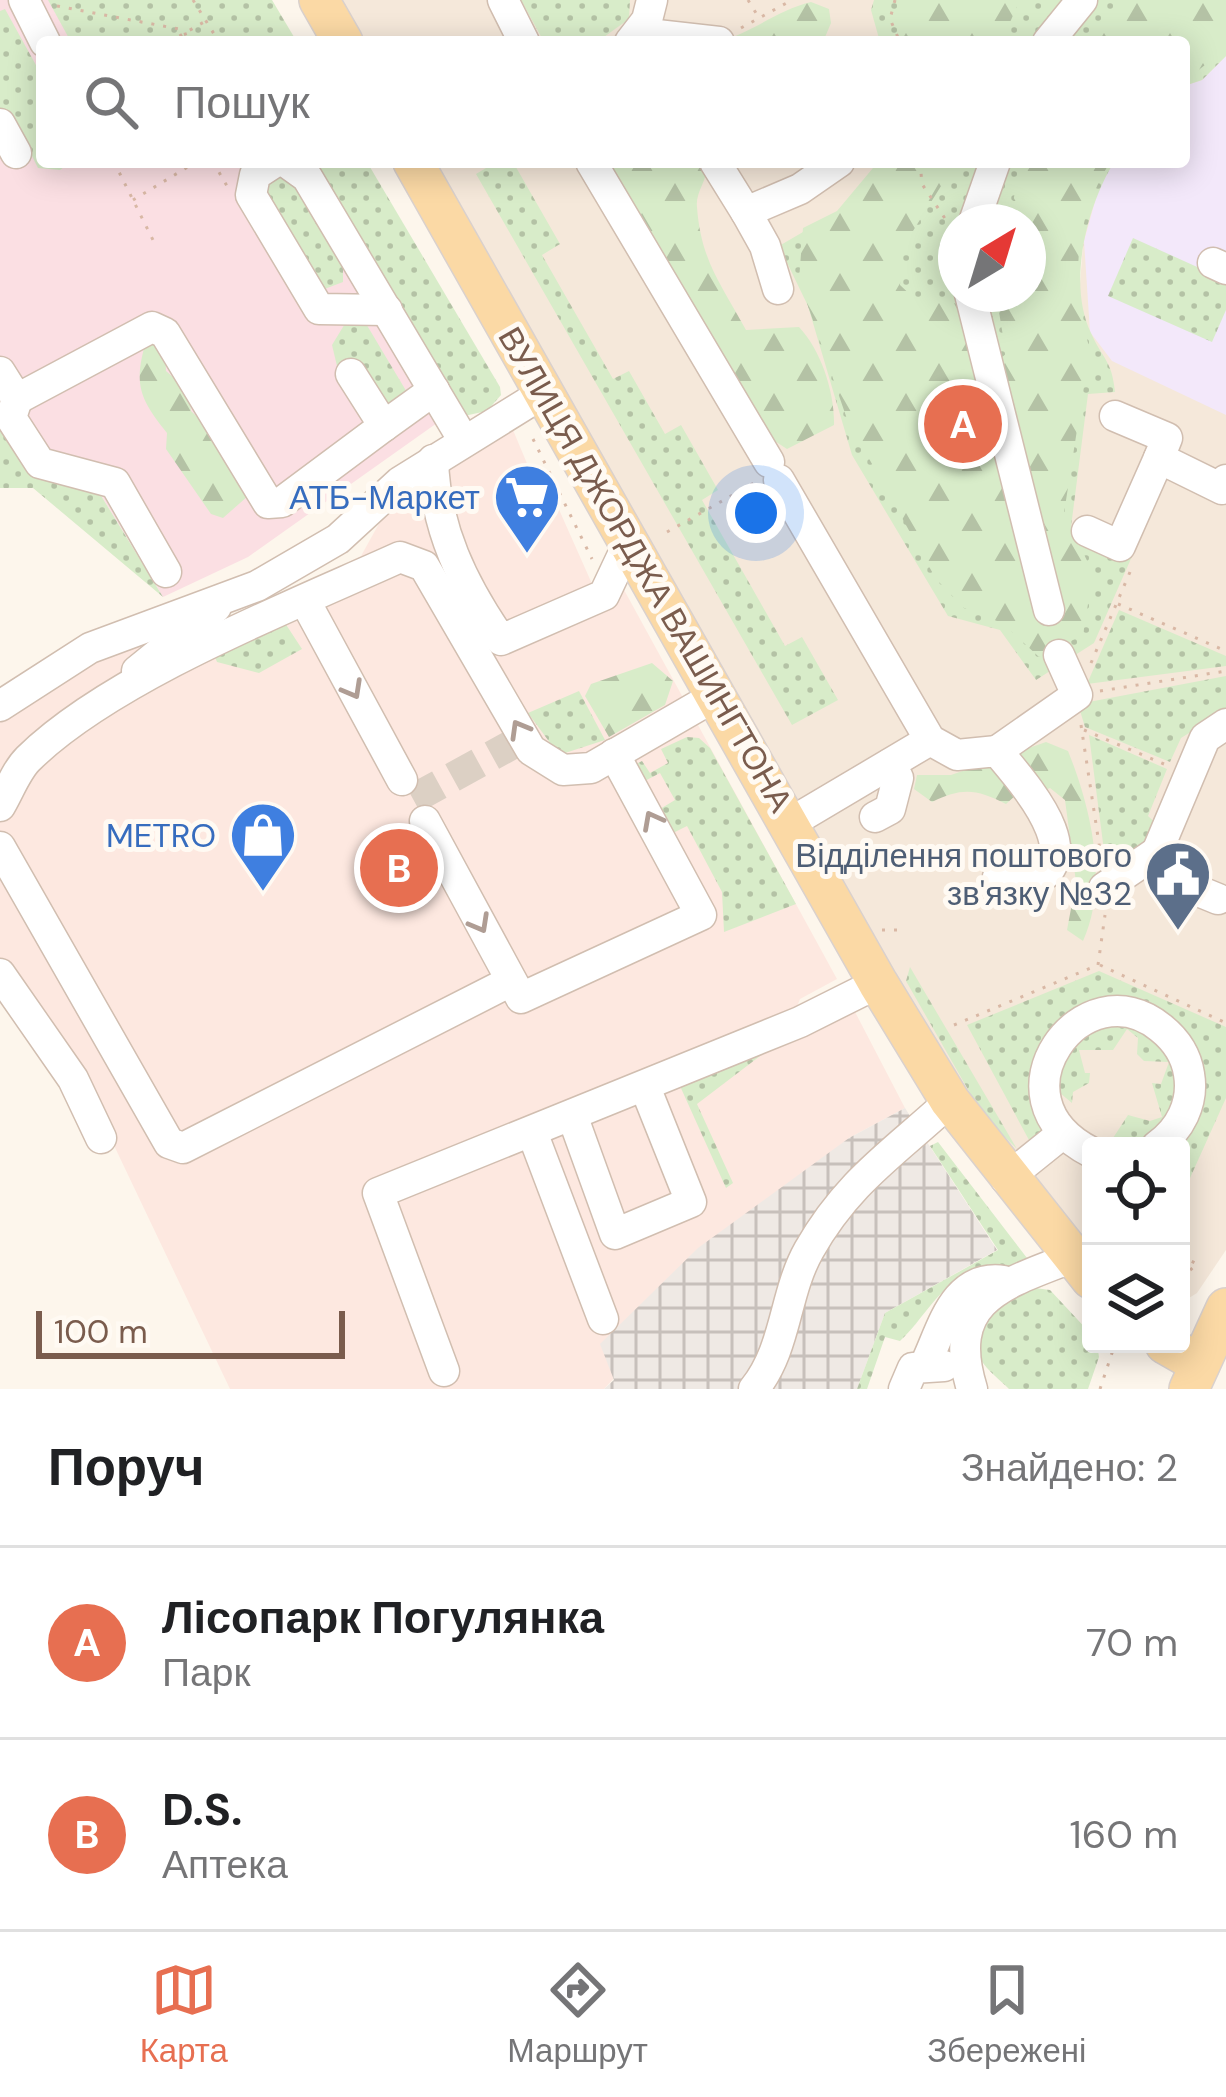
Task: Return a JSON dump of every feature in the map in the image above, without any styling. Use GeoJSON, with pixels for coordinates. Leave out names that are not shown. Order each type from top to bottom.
{"type":"FeatureCollection","features":[{"type":"Feature","properties":{"kind":"main road"},"geometry":{"type":"LineString","coordinates":[[319,0],[340,36]]}},
{"type":"Feature","properties":{"kind":"main road","name":"ВУЛИЦЯ ДЖОРДЖА ВАШИНГТОНА"},"geometry":{"type":"LineString","coordinates":[[419,168],[545,392],[648,537],[716,695],[878,983],[950,1101],[1006,1179],[1081,1269]]}},
{"type":"Feature","properties":{"kind":"main road"},"geometry":{"type":"LineString","coordinates":[[1173,1353],[1194,1376],[1226,1309]]}},
{"type":"Feature","properties":{"kind":"street"},"geometry":{"type":"LineString","coordinates":[[502,0],[521,36]]}},
{"type":"Feature","properties":{"kind":"street"},"geometry":{"type":"LineString","coordinates":[[635,36],[652,0]]}},
{"type":"Feature","properties":{"kind":"street"},"geometry":{"type":"LineString","coordinates":[[1053,36],[1082,0]]}},
{"type":"Feature","properties":{"kind":"street"},"geometry":{"type":"LineString","coordinates":[[37,2],[44,36]]}},
{"type":"Feature","properties":{"kind":"street"},"geometry":{"type":"LineString","coordinates":[[0,124],[16,153]]}},
{"type":"Feature","properties":{"kind":"street"},"geometry":{"type":"LineString","coordinates":[[265,168],[255,175],[251,195],[319,309],[387,310]]}},
{"type":"Feature","properties":{"kind":"street"},"geometry":{"type":"LineString","coordinates":[[294,168],[307,177],[464,440]]}},
{"type":"Feature","properties":{"kind":"street"},"geometry":{"type":"LineString","coordinates":[[594,168],[768,474],[930,740],[957,755],[997,751],[1077,695],[1059,656]]}},
{"type":"Feature","properties":{"kind":"street"},"geometry":{"type":"LineString","coordinates":[[719,168],[765,246],[778,289]]}},
{"type":"Feature","properties":{"kind":"street"},"geometry":{"type":"LineString","coordinates":[[746,212],[800,189],[830,168]]}},
{"type":"Feature","properties":{"kind":"street"},"geometry":{"type":"LineString","coordinates":[[981,204],[993,168]]}},
{"type":"Feature","properties":{"kind":"street"},"geometry":{"type":"LineString","coordinates":[[974,312],[1049,610]]}},
{"type":"Feature","properties":{"kind":"street"},"geometry":{"type":"LineString","coordinates":[[166,572],[115,483],[40,463],[11,418],[17,399],[152,327],[165,333],[268,503],[282,502],[434,390]]}},
{"type":"Feature","properties":{"kind":"street"},"geometry":{"type":"LineString","coordinates":[[0,372],[17,399]]}},
{"type":"Feature","properties":{"kind":"street"},"geometry":{"type":"LineString","coordinates":[[351,374],[383,426]]}},
{"type":"Feature","properties":{"kind":"street"},"geometry":{"type":"LineString","coordinates":[[0,806],[25,761],[221,603],[338,539],[369,506],[464,440],[545,392]]}},
{"type":"Feature","properties":{"kind":"street"},"geometry":{"type":"LineString","coordinates":[[1088,530],[1120,546],[1167,438],[1114,416]]}},
{"type":"Feature","properties":{"kind":"street"},"geometry":{"type":"LineString","coordinates":[[1159,458],[1222,489],[1226,480]]}},
{"type":"Feature","properties":{"kind":"street"},"geometry":{"type":"LineString","coordinates":[[434,460],[436,502],[446,542],[500,640],[604,595],[648,537]]}},
{"type":"Feature","properties":{"kind":"street"},"geometry":{"type":"LineString","coordinates":[[83,715],[400,557],[415,559],[531,750],[571,772],[614,754],[716,695]]}},
{"type":"Feature","properties":{"kind":"street"},"geometry":{"type":"LineString","coordinates":[[304,601],[402,780]]}},
{"type":"Feature","properties":{"kind":"street"},"geometry":{"type":"LineString","coordinates":[[0,706],[90,648],[179,610],[221,603]]}},
{"type":"Feature","properties":{"kind":"street"},"geometry":{"type":"LineString","coordinates":[[1104,888],[1156,852],[1205,738],[1226,724]]}},
{"type":"Feature","properties":{"kind":"street"},"geometry":{"type":"LineString","coordinates":[[790,823],[930,740]]}},
{"type":"Feature","properties":{"kind":"street"},"geometry":{"type":"LineString","coordinates":[[997,751],[1046,817],[1057,846],[1053,866],[1041,881],[1018,887],[998,878]]}},
{"type":"Feature","properties":{"kind":"street"},"geometry":{"type":"LineString","coordinates":[[424,821],[521,998],[701,915],[614,754]]}},
{"type":"Feature","properties":{"kind":"street"},"geometry":{"type":"LineString","coordinates":[[875,818],[890,809],[898,778],[890,764]]}},
{"type":"Feature","properties":{"kind":"street"},"geometry":{"type":"LineString","coordinates":[[0,847],[169,1143],[183,1148],[512,981]]}},
{"type":"Feature","properties":{"kind":"street"},"geometry":{"type":"LineString","coordinates":[[1156,852],[1196,890],[1217,899]]}},
{"type":"Feature","properties":{"kind":"street"},"geometry":{"type":"LineString","coordinates":[[0,974],[74,1078],[101,1138]]}},
{"type":"Feature","properties":{"kind":"street"},"geometry":{"type":"LineString","coordinates":[[444,1371],[378,1193],[645,1087],[878,983]]}},
{"type":"Feature","properties":{"kind":"street"},"geometry":{"type":"LineString","coordinates":[[1082,1146],[1062,1134],[1046,1104],[1043,1083],[1057,1043],[1088,1017],[1132,1013],[1174,1039],[1189,1071],[1187,1107],[1178,1127],[1167,1137]]}},
{"type":"Feature","properties":{"kind":"street"},"geometry":{"type":"LineString","coordinates":[[572,1115],[615,1234],[691,1202],[645,1087]]}},
{"type":"Feature","properties":{"kind":"street"},"geometry":{"type":"LineString","coordinates":[[754,1389],[771,1368],[806,1255],[853,1183],[950,1101]]}},
{"type":"Feature","properties":{"kind":"street"},"geometry":{"type":"LineString","coordinates":[[532,1132],[603,1319]]}},
{"type":"Feature","properties":{"kind":"street"},"geometry":{"type":"LineString","coordinates":[[1006,1179],[1062,1134]]}},
{"type":"Feature","properties":{"kind":"street"},"geometry":{"type":"LineString","coordinates":[[562,1212],[602,1196]]}},
{"type":"Feature","properties":{"kind":"street"},"geometry":{"type":"LineString","coordinates":[[926,1364],[959,1293],[983,1280],[1010,1282],[1081,1269]]}},
{"type":"Feature","properties":{"kind":"street"},"geometry":{"type":"LineString","coordinates":[[971,1389],[961,1346],[968,1322],[981,1302],[1010,1282]]}},
{"type":"Feature","properties":{"kind":"street"},"geometry":{"type":"LineString","coordinates":[[904,1389],[913,1368],[926,1364],[951,1369],[971,1389]]}},
{"type":"Feature","properties":{"kind":"path"},"geometry":{"type":"LineString","coordinates":[[193,0],[215,36]]}},
{"type":"Feature","properties":{"kind":"path"},"geometry":{"type":"LineString","coordinates":[[748,0],[759,18]]}},
{"type":"Feature","properties":{"kind":"path"},"geometry":{"type":"LineString","coordinates":[[728,36],[791,0]]}},
{"type":"Feature","properties":{"kind":"path"},"geometry":{"type":"LineString","coordinates":[[895,0],[890,19],[897,36]]}},
{"type":"Feature","properties":{"kind":"path"},"geometry":{"type":"LineString","coordinates":[[37,2],[185,34]]}},
{"type":"Feature","properties":{"kind":"path"},"geometry":{"type":"LineString","coordinates":[[181,36],[206,21]]}},
{"type":"Feature","properties":{"kind":"path"},"geometry":{"type":"LineString","coordinates":[[117,168],[155,244]]}},
{"type":"Feature","properties":{"kind":"path"},"geometry":{"type":"LineString","coordinates":[[131,201],[186,168]]}},
{"type":"Feature","properties":{"kind":"path"},"geometry":{"type":"LineString","coordinates":[[921,168],[922,184],[938,208]]}},
{"type":"Feature","properties":{"kind":"path"},"geometry":{"type":"LineString","coordinates":[[532,437],[596,567]]}},
{"type":"Feature","properties":{"kind":"path"},"geometry":{"type":"LineString","coordinates":[[648,537],[768,474]]}},
{"type":"Feature","properties":{"kind":"path"},"geometry":{"type":"LineString","coordinates":[[1077,695],[1117,603],[1226,651]]}},
{"type":"Feature","properties":{"kind":"path"},"geometry":{"type":"LineString","coordinates":[[1077,695],[1226,671]]}},
{"type":"Feature","properties":{"kind":"path"},"geometry":{"type":"LineString","coordinates":[[1098,964],[1104,888],[1082,729],[1190,775]]}},
{"type":"Feature","properties":{"kind":"path"},"geometry":{"type":"LineString","coordinates":[[880,931],[898,930]]}},
{"type":"Feature","properties":{"kind":"path"},"geometry":{"type":"LineString","coordinates":[[954,1024],[1098,964],[1226,1023]]}},
{"type":"Feature","properties":{"kind":"path"},"geometry":{"type":"LineString","coordinates":[[1100,1389],[1112,1353]]}},
{"type":"Feature","properties":{"kind":"shaded area"},"geometry":{"type":"Polygon","coordinates":[[[0,0],[220,0],[241,36],[36,36],[36,168],[320,168],[461,406],[248,557],[163,597],[97,489],[0,424],[0,0]]]}},
{"type":"Feature","properties":{"kind":"shaded area"},"geometry":{"type":"Polygon","coordinates":[[[331,0],[918,0],[920,36],[352,36],[331,0]]]}},
{"type":"Feature","properties":{"kind":"shaded area"},"geometry":{"type":"Polygon","coordinates":[[[1226,35],[1226,1250],[1190,1297],[1190,1137],[1082,1137],[1082,1246],[932,1052],[428,168],[904,168],[824,256],[1061,542],[1089,168],[1190,168],[1190,53],[1226,35]]]}},
{"type":"Feature","properties":{"kind":"shaded area"},"geometry":{"type":"Polygon","coordinates":[[[1226,56],[1226,415],[1112,361],[1090,332],[1084,241],[1099,187],[1110,168],[1190,168],[1190,84],[1202,80],[1226,56]]]}},
{"type":"Feature","properties":{"kind":"shaded area"},"geometry":{"type":"Polygon","coordinates":[[[513,430],[531,473],[541,469],[593,586],[623,588],[837,979],[800,999],[795,1012],[854,1010],[905,1108],[849,1138],[799,1178],[604,1389],[230,1389],[79,1072],[0,966],[0,720],[89,659],[180,615],[193,639],[361,556],[391,502],[513,430]]]}},
{"type":"Feature","properties":{"kind":"shaded area"},"geometry":{"type":"Polygon","coordinates":[[[905,1108],[997,1250],[885,1313],[857,1389],[604,1389],[614,1380],[600,1344],[698,1248],[849,1138],[905,1108]]]}},
{"type":"Feature","properties":{"kind":"green space"},"geometry":{"type":"Polygon","coordinates":[[[48,0],[272,0],[293,36],[68,36],[48,0]]]}},
{"type":"Feature","properties":{"kind":"green space"},"geometry":{"type":"Polygon","coordinates":[[[521,0],[630,0],[629,19],[605,36],[541,36],[521,0]]]}},
{"type":"Feature","properties":{"kind":"green space"},"geometry":{"type":"Polygon","coordinates":[[[874,0],[1226,0],[1226,56],[1202,80],[1190,84],[1190,36],[878,36],[871,10],[874,0]]]}},
{"type":"Feature","properties":{"kind":"green space"},"geometry":{"type":"Polygon","coordinates":[[[901,0],[1020,0],[1004,36],[898,36],[901,0]]]}},
{"type":"Feature","properties":{"kind":"green space"},"geometry":{"type":"Polygon","coordinates":[[[1122,0],[1226,0],[1226,49],[1190,76],[1190,36],[1086,36],[1122,0]]]}},
{"type":"Feature","properties":{"kind":"green space"},"geometry":{"type":"Polygon","coordinates":[[[811,2],[829,9],[831,23],[826,36],[734,36],[742,33],[811,2]]]}},
{"type":"Feature","properties":{"kind":"green space"},"geometry":{"type":"Polygon","coordinates":[[[5,9],[36,65],[36,164],[31,154],[26,156],[0,109],[0,11],[5,9]]]}},
{"type":"Feature","properties":{"kind":"green space"},"geometry":{"type":"Polygon","coordinates":[[[312,168],[371,168],[500,387],[501,395],[487,411],[464,416],[312,168]]]}},
{"type":"Feature","properties":{"kind":"green space"},"geometry":{"type":"Polygon","coordinates":[[[486,168],[516,168],[560,244],[542,255],[613,379],[629,371],[665,434],[681,425],[718,490],[702,500],[785,646],[802,637],[838,700],[792,725],[476,174],[486,168]]]}},
{"type":"Feature","properties":{"kind":"green space"},"geometry":{"type":"Polygon","coordinates":[[[608,168],[706,168],[697,207],[703,243],[746,330],[799,327],[814,348],[832,399],[834,425],[787,449],[767,436],[608,168]]]}},
{"type":"Feature","properties":{"kind":"green space"},"geometry":{"type":"Polygon","coordinates":[[[873,168],[952,168],[903,247],[900,285],[918,302],[938,300],[938,312],[958,312],[987,369],[1006,354],[999,312],[1046,312],[1046,204],[1013,204],[1020,168],[1107,168],[1081,236],[1078,286],[1094,363],[1084,385],[1064,513],[1093,573],[1083,635],[1039,657],[1002,623],[964,608],[936,579],[847,419],[799,280],[803,228],[837,211],[873,168]]]}},
{"type":"Feature","properties":{"kind":"green space"},"geometry":{"type":"Polygon","coordinates":[[[887,168],[1111,168],[1083,245],[1081,291],[1084,313],[1109,366],[1115,392],[1088,394],[1071,527],[1126,553],[1169,472],[1094,643],[1036,680],[1000,630],[948,616],[852,455],[808,306],[779,246],[875,190],[887,168]]]}},
{"type":"Feature","properties":{"kind":"green space"},"geometry":{"type":"Polygon","coordinates":[[[282,175],[292,179],[343,265],[343,282],[322,290],[266,198],[268,182],[282,175]]]}},
{"type":"Feature","properties":{"kind":"green space"},"geometry":{"type":"Polygon","coordinates":[[[1133,238],[1226,280],[1226,310],[1212,342],[1108,296],[1133,238]]]}},
{"type":"Feature","properties":{"kind":"green space"},"geometry":{"type":"Polygon","coordinates":[[[346,322],[365,322],[408,394],[384,409],[337,366],[332,345],[346,322]]]}},
{"type":"Feature","properties":{"kind":"green space"},"geometry":{"type":"Polygon","coordinates":[[[148,334],[165,349],[166,371],[189,391],[191,411],[219,438],[248,496],[223,518],[211,514],[166,449],[167,433],[144,397],[140,376],[148,334]]]}},
{"type":"Feature","properties":{"kind":"green space"},"geometry":{"type":"Polygon","coordinates":[[[0,424],[97,489],[163,597],[33,488],[0,488],[0,424]]]}},
{"type":"Feature","properties":{"kind":"green space"},"geometry":{"type":"Polygon","coordinates":[[[1119,610],[1226,656],[1226,666],[1087,684],[1119,610]]]}},
{"type":"Feature","properties":{"kind":"green space"},"geometry":{"type":"Polygon","coordinates":[[[283,620],[302,649],[259,673],[217,662],[215,657],[283,620]]]}},
{"type":"Feature","properties":{"kind":"green space"},"geometry":{"type":"Polygon","coordinates":[[[652,663],[673,681],[665,705],[609,737],[585,696],[591,684],[652,663]]]}},
{"type":"Feature","properties":{"kind":"green space"},"geometry":{"type":"Polygon","coordinates":[[[1226,676],[1226,710],[1181,738],[1170,762],[1085,727],[1078,704],[1226,676]]]}},
{"type":"Feature","properties":{"kind":"green space"},"geometry":{"type":"Polygon","coordinates":[[[579,691],[605,740],[559,755],[528,713],[579,691]]]}},
{"type":"Feature","properties":{"kind":"green space"},"geometry":{"type":"Polygon","coordinates":[[[1089,735],[1167,769],[1148,816],[1160,827],[1114,875],[1107,874],[1089,735]]]}},
{"type":"Feature","properties":{"kind":"green space"},"geometry":{"type":"Polygon","coordinates":[[[687,737],[699,738],[710,748],[796,904],[724,932],[722,892],[687,826],[667,836],[655,812],[675,800],[660,773],[639,784],[632,766],[642,761],[650,773],[668,763],[661,749],[687,737]]]}},
{"type":"Feature","properties":{"kind":"green space"},"geometry":{"type":"Polygon","coordinates":[[[1046,742],[1068,751],[1090,821],[1095,895],[1083,941],[1067,930],[1076,882],[1065,800],[1050,788],[1032,796],[1016,795],[1006,804],[969,792],[932,802],[914,789],[917,775],[951,775],[1046,742]]]}},
{"type":"Feature","properties":{"kind":"green space"},"geometry":{"type":"Polygon","coordinates":[[[910,967],[1017,1149],[982,1114],[906,981],[910,967]]]}},
{"type":"Feature","properties":{"kind":"green space"},"geometry":{"type":"Polygon","coordinates":[[[1099,971],[1226,1027],[1226,1098],[1190,1178],[1190,1137],[1176,1137],[1183,1032],[1064,1019],[1045,1129],[1029,1140],[967,1025],[1099,971]]]}},
{"type":"Feature","properties":{"kind":"green space"},"geometry":{"type":"Polygon","coordinates":[[[1139,1025],[1174,1053],[1181,1098],[1157,1135],[1114,1137],[1128,1115],[1150,1121],[1162,1117],[1152,1083],[1161,1084],[1169,1062],[1144,1061],[1137,1054],[1138,1038],[1127,1029],[1113,1050],[1079,1050],[1085,1073],[1090,1073],[1089,1083],[1073,1092],[1072,1103],[1060,1093],[1068,1056],[1094,1028],[1139,1025]]]}},
{"type":"Feature","properties":{"kind":"green space"},"geometry":{"type":"Polygon","coordinates":[[[761,1048],[764,1053],[697,1104],[733,1183],[726,1188],[680,1086],[761,1048]]]}},
{"type":"Feature","properties":{"kind":"green space"},"geometry":{"type":"Polygon","coordinates":[[[938,1142],[1027,1258],[970,1273],[949,1286],[900,1341],[885,1337],[867,1389],[857,1389],[885,1313],[998,1250],[930,1146],[938,1142]]]}},
{"type":"Feature","properties":{"kind":"green space"},"geometry":{"type":"Polygon","coordinates":[[[1035,1288],[1050,1290],[1082,1324],[1082,1353],[1098,1353],[1099,1357],[1088,1389],[1009,1389],[990,1371],[981,1360],[979,1336],[992,1314],[1035,1288]]]}},
{"type":"Feature","properties":{"kind":"tunnel"},"geometry":{"type":"LineString","coordinates":[[413,799],[524,738]]}},
{"type":"Feature","properties":{"kind":"place","name":"Лісопарк Погулянка"},"geometry":{"type":"Point","coordinates":[963,424]}},
{"type":"Feature","properties":{"kind":"place","name":"АТБ-Маркет"},"geometry":{"type":"Point","coordinates":[527,556]}},
{"type":"Feature","properties":{"kind":"place","name":"D.S."},"geometry":{"type":"Point","coordinates":[399,868]}},
{"type":"Feature","properties":{"kind":"place","name":"METRO"},"geometry":{"type":"Point","coordinates":[263,894]}},
{"type":"Feature","properties":{"kind":"place","name":"Відділення поштового зв'язку №32"},"geometry":{"type":"Point","coordinates":[1178,933]}}]}
